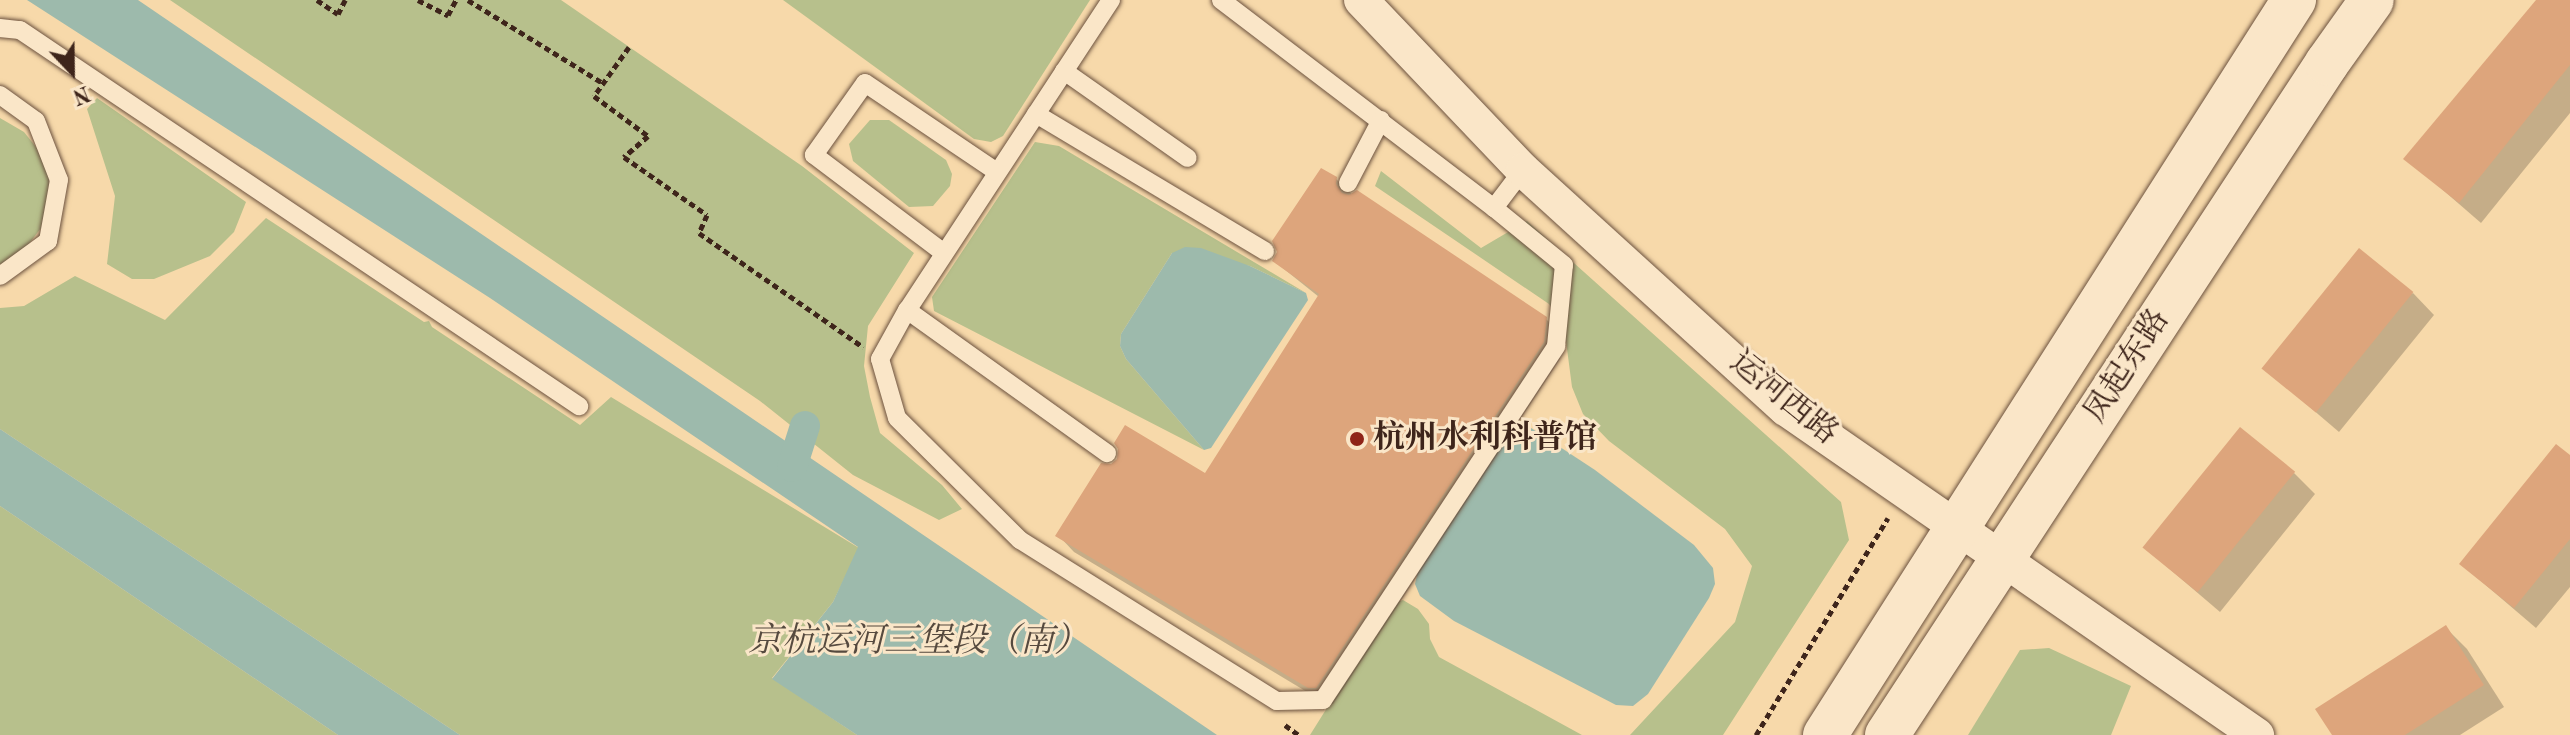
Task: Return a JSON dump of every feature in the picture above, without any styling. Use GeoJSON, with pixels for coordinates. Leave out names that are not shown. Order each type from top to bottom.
{"type":"FeatureCollection","features":[{"type":"Feature","properties":{"kind":"main road","name":"凤起东路"},"geometry":{"type":"LineString","coordinates":[[1825,735],[2294,0]]}},
{"type":"Feature","properties":{"kind":"main road","name":"凤起东路"},"geometry":{"type":"LineString","coordinates":[[1887,735],[2327,63],[2372,0]]}},
{"type":"Feature","properties":{"kind":"street","name":"运河西路"},"geometry":{"type":"LineString","coordinates":[[1361,0],[1523,170],[1786,409],[1906,489],[2257,735]]}},
{"type":"Feature","properties":{"kind":"lane"},"geometry":{"type":"LineString","coordinates":[[1111,0],[907,310],[880,359],[897,418],[1020,540],[1277,701],[1323,700],[1556,346],[1564,265],[1381,120],[1221,0]]}},
{"type":"Feature","properties":{"kind":"lane"},"geometry":{"type":"LineString","coordinates":[[0,28],[20,30],[579,406]]}},
{"type":"Feature","properties":{"kind":"lane"},"geometry":{"type":"LineString","coordinates":[[1064,71],[1188,158]]}},
{"type":"Feature","properties":{"kind":"lane"},"geometry":{"type":"LineString","coordinates":[[944,253],[814,155],[865,83],[997,172]]}},
{"type":"Feature","properties":{"kind":"lane"},"geometry":{"type":"LineString","coordinates":[[0,95],[36,121],[59,180],[48,241],[0,276]]}},
{"type":"Feature","properties":{"kind":"lane"},"geometry":{"type":"LineString","coordinates":[[1036,114],[1265,251]]}},
{"type":"Feature","properties":{"kind":"lane"},"geometry":{"type":"LineString","coordinates":[[1348,183],[1381,120]]}},
{"type":"Feature","properties":{"kind":"lane"},"geometry":{"type":"LineString","coordinates":[[1494,208],[1523,170]]}},
{"type":"Feature","properties":{"kind":"lane"},"geometry":{"type":"LineString","coordinates":[[907,310],[1107,453]]}},
{"type":"Feature","properties":{"kind":"path"},"geometry":{"type":"LineString","coordinates":[[317,0],[338,14],[345,0]]}},
{"type":"Feature","properties":{"kind":"path"},"geometry":{"type":"LineString","coordinates":[[418,0],[448,15],[456,0]]}},
{"type":"Feature","properties":{"kind":"path"},"geometry":{"type":"LineString","coordinates":[[468,0],[603,83]]}},
{"type":"Feature","properties":{"kind":"path"},"geometry":{"type":"LineString","coordinates":[[629,47],[594,96],[648,136],[624,157],[707,215],[699,233],[880,359]]}},
{"type":"Feature","properties":{"kind":"path"},"geometry":{"type":"LineString","coordinates":[[1756,735],[1906,489]]}},
{"type":"Feature","properties":{"kind":"green space"},"geometry":{"type":"Polygon","coordinates":[[[170,0],[561,0],[802,166],[914,253],[868,326],[864,366],[880,433],[942,485],[962,509],[939,520],[853,475],[760,401],[170,0]]]}},
{"type":"Feature","properties":{"kind":"green space"},"geometry":{"type":"Polygon","coordinates":[[[783,0],[1090,0],[1003,136],[991,142],[974,139],[783,0]]]}},
{"type":"Feature","properties":{"kind":"green space"},"geometry":{"type":"Polygon","coordinates":[[[97,98],[246,202],[234,232],[210,256],[154,279],[132,279],[107,264],[115,196],[87,109],[97,98]]]}},
{"type":"Feature","properties":{"kind":"green space"},"geometry":{"type":"Polygon","coordinates":[[[0,118],[24,132],[40,152],[49,177],[49,203],[41,228],[25,249],[0,265],[0,118]]]}},
{"type":"Feature","properties":{"kind":"green space"},"geometry":{"type":"Polygon","coordinates":[[[870,120],[889,120],[946,160],[952,174],[950,186],[933,206],[909,207],[853,161],[849,144],[870,120]]]}},
{"type":"Feature","properties":{"kind":"green space"},"geometry":{"type":"Polygon","coordinates":[[[1035,142],[1059,146],[1306,293],[1250,266],[1172,253],[1121,334],[1120,346],[1126,359],[1204,450],[934,311],[932,297],[1035,142]]]}},
{"type":"Feature","properties":{"kind":"green space"},"geometry":{"type":"Polygon","coordinates":[[[1381,171],[1481,248],[1527,221],[1841,502],[1849,540],[1723,735],[1630,735],[1735,622],[1752,566],[1725,529],[1609,441],[1583,414],[1572,387],[1564,326],[1549,304],[1375,186],[1381,171]]]}},
{"type":"Feature","properties":{"kind":"green space"},"geometry":{"type":"Polygon","coordinates":[[[266,218],[424,322],[429,321],[432,327],[580,425],[611,397],[859,548],[833,602],[772,678],[857,735],[460,735],[0,429],[0,308],[24,306],[75,276],[165,320],[266,218]]]}},
{"type":"Feature","properties":{"kind":"green space"},"geometry":{"type":"Polygon","coordinates":[[[0,506],[338,735],[0,735],[0,506]]]}},
{"type":"Feature","properties":{"kind":"green space"},"geometry":{"type":"Polygon","coordinates":[[[1403,600],[1418,609],[1429,624],[1430,639],[1439,657],[1582,735],[1310,735],[1392,604],[1403,600]]]}},
{"type":"Feature","properties":{"kind":"green space"},"geometry":{"type":"Polygon","coordinates":[[[2049,648],[2131,686],[2111,735],[1968,735],[2020,650],[2049,648]]]}},
{"type":"Feature","properties":{"kind":"water","name":"京杭运河三堡段（南）"},"geometry":{"type":"Polygon","coordinates":[[[27,0],[138,0],[1217,735],[857,735],[772,679],[833,602],[858,547],[490,298],[27,0]]]}},
{"type":"Feature","properties":{"kind":"water"},"geometry":{"type":"Polygon","coordinates":[[[1185,247],[1201,248],[1250,266],[1306,293],[1308,300],[1211,448],[1204,450],[1126,359],[1120,346],[1121,334],[1172,253],[1185,247]]]}},
{"type":"Feature","properties":{"kind":"water"},"geometry":{"type":"Polygon","coordinates":[[[1525,424],[1595,470],[1694,545],[1713,568],[1715,584],[1709,598],[1648,694],[1633,706],[1616,705],[1454,621],[1420,596],[1415,584],[1418,570],[1512,429],[1525,424]]]}},
{"type":"Feature","properties":{"kind":"water"},"geometry":{"type":"Polygon","coordinates":[[[0,429],[460,735],[338,735],[0,506],[0,429]]]}},
{"type":"Feature","properties":{"kind":"building"},"geometry":{"type":"Polygon","coordinates":[[[2536,0],[2570,0],[2570,65],[2459,203],[2403,159],[2536,0]]]}},
{"type":"Feature","properties":{"kind":"building","name":"杭州水利科普馆"},"geometry":{"type":"Polygon","coordinates":[[[1321,168],[1337,177],[1336,184],[1342,193],[1349,195],[1357,190],[1547,317],[1544,342],[1316,688],[1308,688],[1055,536],[1101,463],[1111,464],[1117,459],[1118,449],[1114,443],[1125,425],[1205,473],[1319,294],[1272,261],[1277,252],[1272,241],[1321,168]]]}},
{"type":"Feature","properties":{"kind":"building"},"geometry":{"type":"Polygon","coordinates":[[[2359,248],[2413,292],[2316,413],[2261,368],[2359,248]]]}},
{"type":"Feature","properties":{"kind":"building"},"geometry":{"type":"Polygon","coordinates":[[[2240,427],[2295,472],[2198,592],[2142,547],[2240,427]]]}},
{"type":"Feature","properties":{"kind":"building"},"geometry":{"type":"Polygon","coordinates":[[[2556,444],[2570,455],[2570,539],[2514,608],[2459,564],[2556,444]]]}},
{"type":"Feature","properties":{"kind":"building"},"geometry":{"type":"Polygon","coordinates":[[[2446,625],[2484,685],[2405,735],[2332,735],[2315,709],[2446,625]]]}},
{"type":"Feature","properties":{"kind":"waterway"},"geometry":{"type":"LineString","coordinates":[[792,467],[805,426]]}},
{"type":"Feature","properties":{"kind":"place","name":"杭州水利科普馆"},"geometry":{"type":"Point","coordinates":[1357,439]}}]}
